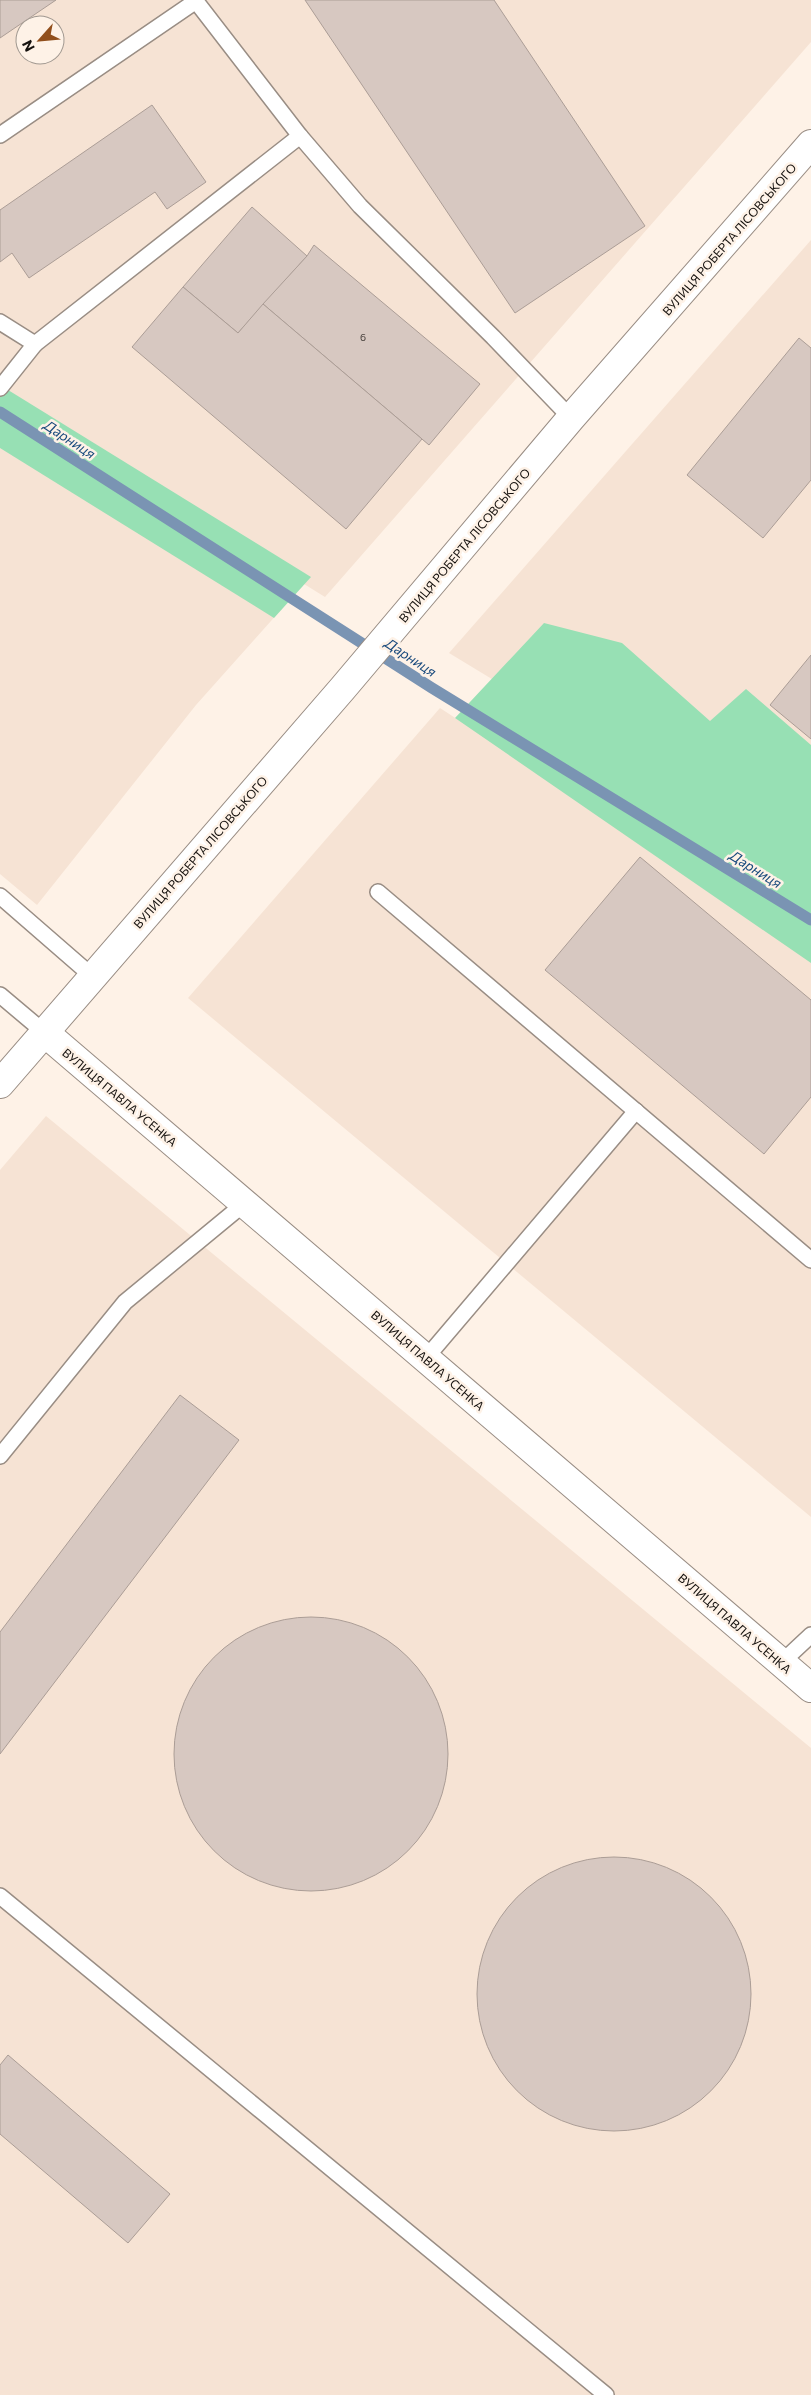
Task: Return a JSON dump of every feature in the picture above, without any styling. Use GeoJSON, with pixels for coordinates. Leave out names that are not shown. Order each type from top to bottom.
{"type":"FeatureCollection","features":[{"type":"Feature","properties":{"kind":"street","name":"ВУЛИЦЯ РОБЕРТА ЛІСОВСЬКОГО"},"geometry":{"type":"LineString","coordinates":[[0,1084],[342,688],[571,418],[811,144]]}},
{"type":"Feature","properties":{"kind":"street","name":"ВУЛИЦЯ ПАВЛА УСЕНКА"},"geometry":{"type":"LineString","coordinates":[[44,1032],[811,1688]]}},
{"type":"Feature","properties":{"kind":"lane"},"geometry":{"type":"LineString","coordinates":[[0,134],[196,1],[300,136],[360,206],[493,337],[571,418]]}},
{"type":"Feature","properties":{"kind":"lane"},"geometry":{"type":"LineString","coordinates":[[0,388],[11,371],[35,344],[300,136]]}},
{"type":"Feature","properties":{"kind":"lane"},"geometry":{"type":"LineString","coordinates":[[0,322],[35,344]]}},
{"type":"Feature","properties":{"kind":"lane"},"geometry":{"type":"LineString","coordinates":[[378,892],[811,1260]]}},
{"type":"Feature","properties":{"kind":"lane"},"geometry":{"type":"LineString","coordinates":[[0,896],[92,976]]}},
{"type":"Feature","properties":{"kind":"lane"},"geometry":{"type":"LineString","coordinates":[[0,995],[44,1032]]}},
{"type":"Feature","properties":{"kind":"lane"},"geometry":{"type":"LineString","coordinates":[[426,1358],[636,1111]]}},
{"type":"Feature","properties":{"kind":"lane"},"geometry":{"type":"LineString","coordinates":[[0,1456],[125,1302],[244,1203]]}},
{"type":"Feature","properties":{"kind":"lane"},"geometry":{"type":"LineString","coordinates":[[781,1663],[811,1635]]}},
{"type":"Feature","properties":{"kind":"lane"},"geometry":{"type":"LineString","coordinates":[[0,1896],[606,2395]]}},
{"type":"Feature","properties":{"kind":"shaded area"},"geometry":{"type":"Polygon","coordinates":[[[0,0],[811,0],[811,42],[325,597],[304,584],[196,705],[37,905],[0,874],[0,0]]]}},
{"type":"Feature","properties":{"kind":"shaded area"},"geometry":{"type":"Polygon","coordinates":[[[811,240],[811,872],[449,653],[811,240]]]}},
{"type":"Feature","properties":{"kind":"shaded area"},"geometry":{"type":"Polygon","coordinates":[[[440,708],[811,951],[811,1517],[188,998],[440,708]]]}},
{"type":"Feature","properties":{"kind":"shaded area"},"geometry":{"type":"Polygon","coordinates":[[[46,1116],[811,1748],[811,2395],[0,2395],[0,1170],[46,1116]]]}},
{"type":"Feature","properties":{"kind":"green space"},"geometry":{"type":"Polygon","coordinates":[[[0,385],[311,577],[274,618],[0,448],[0,385]]]}},
{"type":"Feature","properties":{"kind":"green space"},"geometry":{"type":"Polygon","coordinates":[[[544,623],[622,643],[710,721],[746,689],[811,745],[811,963],[455,718],[544,623]]]}},
{"type":"Feature","properties":{"kind":"building"},"geometry":{"type":"Polygon","coordinates":[[[0,0],[56,0],[34,15],[15,15],[15,28],[0,38],[0,0]]]}},
{"type":"Feature","properties":{"kind":"building"},"geometry":{"type":"Polygon","coordinates":[[[305,0],[494,0],[645,226],[515,313],[305,0]]]}},
{"type":"Feature","properties":{"kind":"building"},"geometry":{"type":"Polygon","coordinates":[[[152,105],[206,182],[167,209],[155,192],[29,278],[12,253],[0,262],[0,210],[152,105]]]}},
{"type":"Feature","properties":{"kind":"building"},"geometry":{"type":"Polygon","coordinates":[[[252,207],[307,256],[238,333],[183,287],[252,207]]]}},
{"type":"Feature","properties":{"kind":"building"},"geometry":{"type":"Polygon","coordinates":[[[314,245],[480,384],[429,445],[263,304],[307,256],[314,245]]]}},
{"type":"Feature","properties":{"kind":"building"},"geometry":{"type":"Polygon","coordinates":[[[183,287],[238,333],[263,304],[422,439],[346,529],[132,347],[183,287]]]}},
{"type":"Feature","properties":{"kind":"building"},"geometry":{"type":"Polygon","coordinates":[[[799,338],[811,348],[811,480],[763,538],[687,475],[799,338]]]}},
{"type":"Feature","properties":{"kind":"building"},"geometry":{"type":"Polygon","coordinates":[[[811,655],[811,739],[770,705],[811,655]]]}},
{"type":"Feature","properties":{"kind":"building"},"geometry":{"type":"Polygon","coordinates":[[[640,857],[811,1000],[811,1097],[764,1154],[545,970],[640,857]]]}},
{"type":"Feature","properties":{"kind":"building"},"geometry":{"type":"Polygon","coordinates":[[[180,1395],[239,1440],[0,1754],[0,1632],[180,1395]]]}},
{"type":"Feature","properties":{"kind":"building"},"geometry":{"type":"Polygon","coordinates":[[[298,1617],[324,1617],[351,1622],[364,1627],[387,1640],[408,1657],[425,1678],[438,1701],[446,1727],[448,1754],[446,1781],[438,1807],[425,1830],[408,1851],[376,1875],[351,1886],[324,1891],[298,1891],[271,1886],[246,1875],[224,1860],[205,1841],[190,1819],[179,1794],[174,1767],[174,1741],[179,1714],[190,1689],[205,1667],[224,1648],[246,1633],[271,1622],[298,1617]]]}},
{"type":"Feature","properties":{"kind":"building"},"geometry":{"type":"Polygon","coordinates":[[[601,1857],[627,1857],[654,1862],[667,1867],[690,1880],[711,1897],[728,1918],[741,1941],[749,1967],[751,1994],[749,2021],[741,2047],[728,2070],[711,2091],[679,2115],[654,2126],[627,2131],[601,2131],[574,2126],[549,2115],[527,2100],[508,2081],[493,2059],[482,2034],[477,2007],[477,1981],[482,1954],[493,1929],[508,1907],[527,1888],[549,1873],[574,1862],[601,1857]]]}},
{"type":"Feature","properties":{"kind":"building"},"geometry":{"type":"Polygon","coordinates":[[[8,2055],[170,2194],[128,2243],[0,2134],[0,2065],[8,2055]]]}},
{"type":"Feature","properties":{"kind":"waterway","name":"Дарниця"},"geometry":{"type":"LineString","coordinates":[[0,412],[432,688],[811,920]]}}]}
